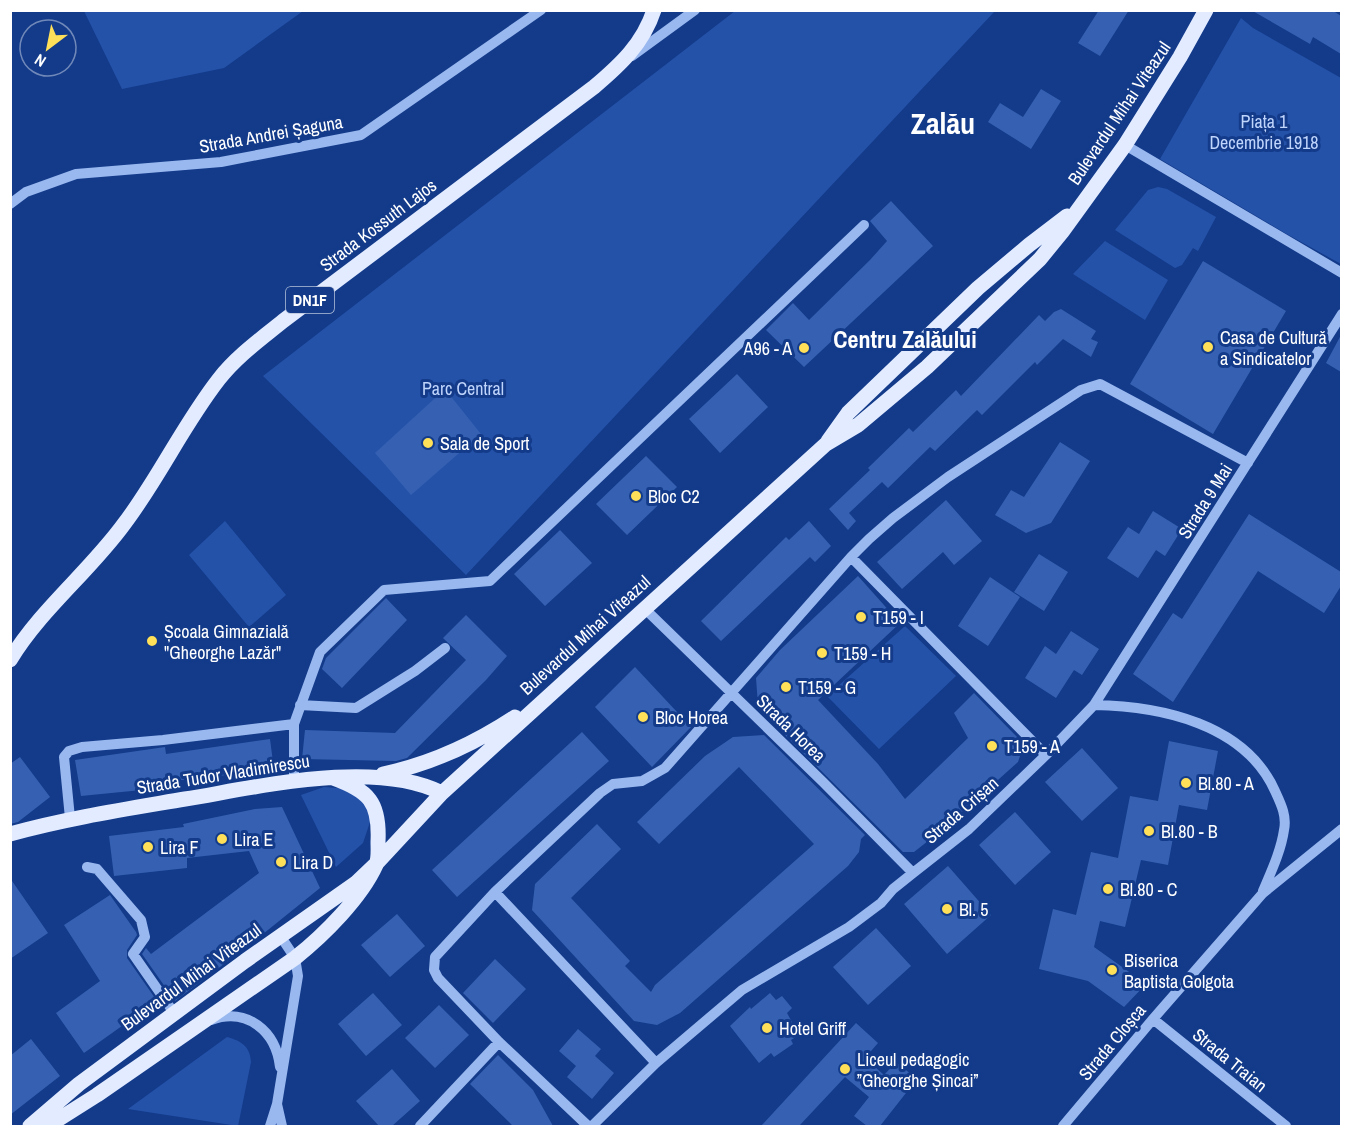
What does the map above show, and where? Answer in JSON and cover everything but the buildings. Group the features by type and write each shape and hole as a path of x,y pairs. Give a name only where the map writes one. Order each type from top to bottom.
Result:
{"main road":[{"name":"Strada Kossuth Lajos","path":"10,660 15,641 93,562 126,522 191,418 220,378 238,358 292,314 615,69 638,43 654,10"},
{"name":"Bulevardul Mihai Viteazul","path":"826,444 843,435 879,408 988,310 1040,259 1125,145 1180,57 1206,10"},
{"name":"Bulevardul Mihai Viteazul","path":"30,1126 79,1084 356,882 377,863 442,793 826,444 848,413 978,288 1080,206"},
{"path":"372,776 399,771 438,758 505,724 546,697"},
{"name":"Strada Tudor Vladimirescu","path":"10,834 70,818 294,781 372,776 419,783 442,793"},
{"path":"333,778 357,786 369,797 376,812 378,826 377,863"},
{"name":"Bulevardul Mihai Viteazul","path":"48,1126 97,1095 295,958 322,934 354,898 377,863"}],"street":[{"name":"Strada Andrei Șaguna","path":"10,204 26,192 76,174 221,162 362,135 541,10"},
{"path":"615,69 695,10"},
{"path":"1125,145 1341,273"},
{"path":"10,189 26,192"},
{"path":"294,781 294,724 320,651 384,590 490,581 864,225"},
{"name":"Strada 9 Mai","path":"1094,705 1341,314"},
{"path":"590,1126 499,1042 438,978 434,970 435,957 495,892 600,793 613,784 642,781 665,768 851,557 892,518 948,477 1081,390 1100,384 1248,463"},
{"path":"851,557 1046,755"},
{"name":"Strada Horea","path":"644,608 913,873"},
{"path":"300,705 356,708 398,683 446,648"},
{"path":"1094,705 1122,705 1186,718 1212,727 1248,752 1268,775 1284,809 1284,830 1263,892"},
{"name":"Strada Crișan","path":"590,1126 656,1063 742,990 849,927 880,903 893,889 969,830 1094,705"},
{"path":"70,818 64,757 69,751 82,747 294,724"},
{"name":"Strada Cloșca","path":"1063,1126 1263,892 1341,829"},
{"path":"87,867 97,869 141,920 145,937 133,954 174,1014"},
{"path":"495,892 656,1063"},
{"path":"270,1126 277,1104 298,983 298,967 295,958 281,937"},
{"path":"198,1025 221,1017 246,1017 263,1030 273,1043 279,1055 282,1076"},
{"name":"Strada Traian","path":"1153,1019 1286,1126"},
{"path":"420,1126 499,1042"},
{"path":"277,1104 282,1126"}],"green space":[{"path":"84,11 303,11 224,68 122,89"},
{"name":"Parc Central","path":"735,11 995,11 466,575 263,376"},
{"name":"Piața 1 Decembrie 1918","path":"1241,18 1253,28 1341,78 1341,264 1160,159"},
{"path":"1158,187 1167,189 1216,217 1198,251 1193,248 1182,265 1175,268 1115,230 1148,190"},
{"path":"1105,241 1168,280 1145,320 1073,274"},
{"path":"225,521 286,595 249,627 189,555"},
{"path":"905,626 956,676 879,749 827,696"},
{"path":"324,787 349,789 366,805 372,816 363,843 336,867 301,795"},
{"path":"227,1037 237,1040 247,1048 251,1062 238,1126 128,1109"}],"place":[{"name":"Casa de Cultură a Sindicatelor","path":"1208,347"},
{"name":"A96 - A","path":"804,348"},
{"name":"Sala de Sport","path":"428,443"},
{"name":"Bloc C2","path":"636,496"},
{"name":"T159 - I","path":"861,617"},
{"name":"Școala Gimnazială \"Gheorghe Lazăr\"","path":"152,641"},
{"name":"T159 - H","path":"822,653"},
{"name":"T159 - G","path":"786,687"},
{"name":"Bloc Horea","path":"643,717"},
{"name":"T159 - A","path":"992,746"},
{"name":"Bl.80 - A","path":"1186,783"},
{"name":"Bl.80 - B","path":"1149,831"},
{"name":"Lira E","path":"222,839"},
{"name":"Lira F","path":"148,847"},
{"name":"Lira D","path":"281,862"},
{"name":"Bl.80 - C","path":"1108,889"},
{"name":"Bl. 5","path":"947,909"},
{"name":"Biserica Baptista Golgota","path":"1112,970"},
{"name":"Hotel Griff","path":"767,1028"},
{"name":"Liceul pedagogic ”Gheorghe Șincai”","path":"845,1069"}],"district":[{"name":"Zalău","path":"943,123"},
{"name":"Centru Zalăului","path":"905,339"}]}
